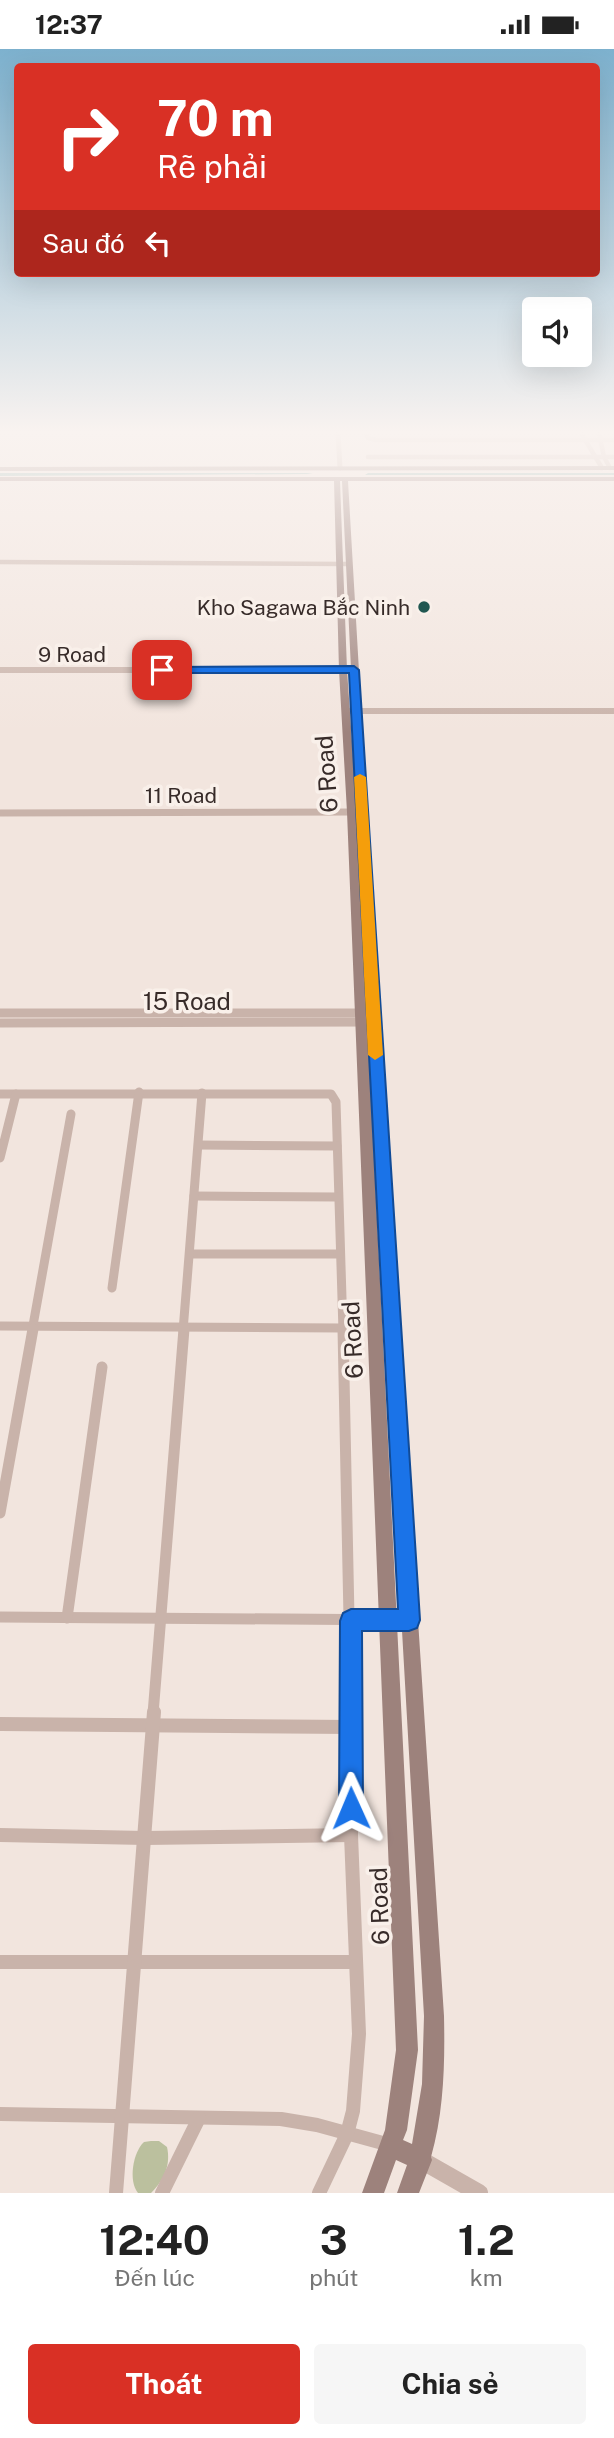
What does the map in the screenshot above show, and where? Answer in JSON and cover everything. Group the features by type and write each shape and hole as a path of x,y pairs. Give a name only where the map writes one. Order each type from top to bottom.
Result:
{"main road":[{"name":"6 Road","path":"343,533 366,1018 407,2050 401,2107 391,2145 373,2193"},
{"name":"6 Road","path":"366,1018 409,1620 434,2038 431,2102 421,2160 408,2193"},
{"path":"391,2145 421,2160"}],"street":[{"path":"0,562 344,564"},
{"name":"9 Road","path":"0,670 348,670"},
{"path":"351,711 614,711"},
{"name":"11 Road","path":"0,813 357,812"},
{"name":"15 Road","path":"0,1013 164,1018 366,1018"},
{"name":"15 Road","path":"0,1023 164,1018"},
{"path":"112,1287 139,1093"},
{"path":"116,2193 202,1093"},
{"path":"0,1094 331,1094 336,1102 351,1621 351,1835 359,2034 357,2081 346,2134 319,2193"},
{"path":"0,1158 16,1094"},
{"path":"0,1513 71,1114"},
{"path":"199,1145 337,1146"},
{"path":"194,1196 337,1197"},
{"path":"190,1254 339,1254"},
{"path":"0,1326 342,1328"},
{"path":"67,1618 102,1367"},
{"path":"0,1617 409,1620"},
{"path":"0,1724 350,1727"},
{"path":"0,1835 145,1838 351,1835"},
{"path":"0,1962 356,1962"},
{"path":"0,2114 281,2119 317,2125 391,2145"},
{"path":"162,2193 199,2118"},
{"path":"421,2160 479,2193"}],"green space":[{"path":"159,2141 167,2147 167,2166 160,2183 151,2193 138,2193 133,2181 135,2159 144,2142"}],"slow traffic":[{"path":"360,777 375,1055"}],"place":[{"name":"Kho Sagawa Bắc Ninh","path":"424,607"}],"route":[{"path":"162,670 354,670 409,1620 351,1621 351,1808"}]}
